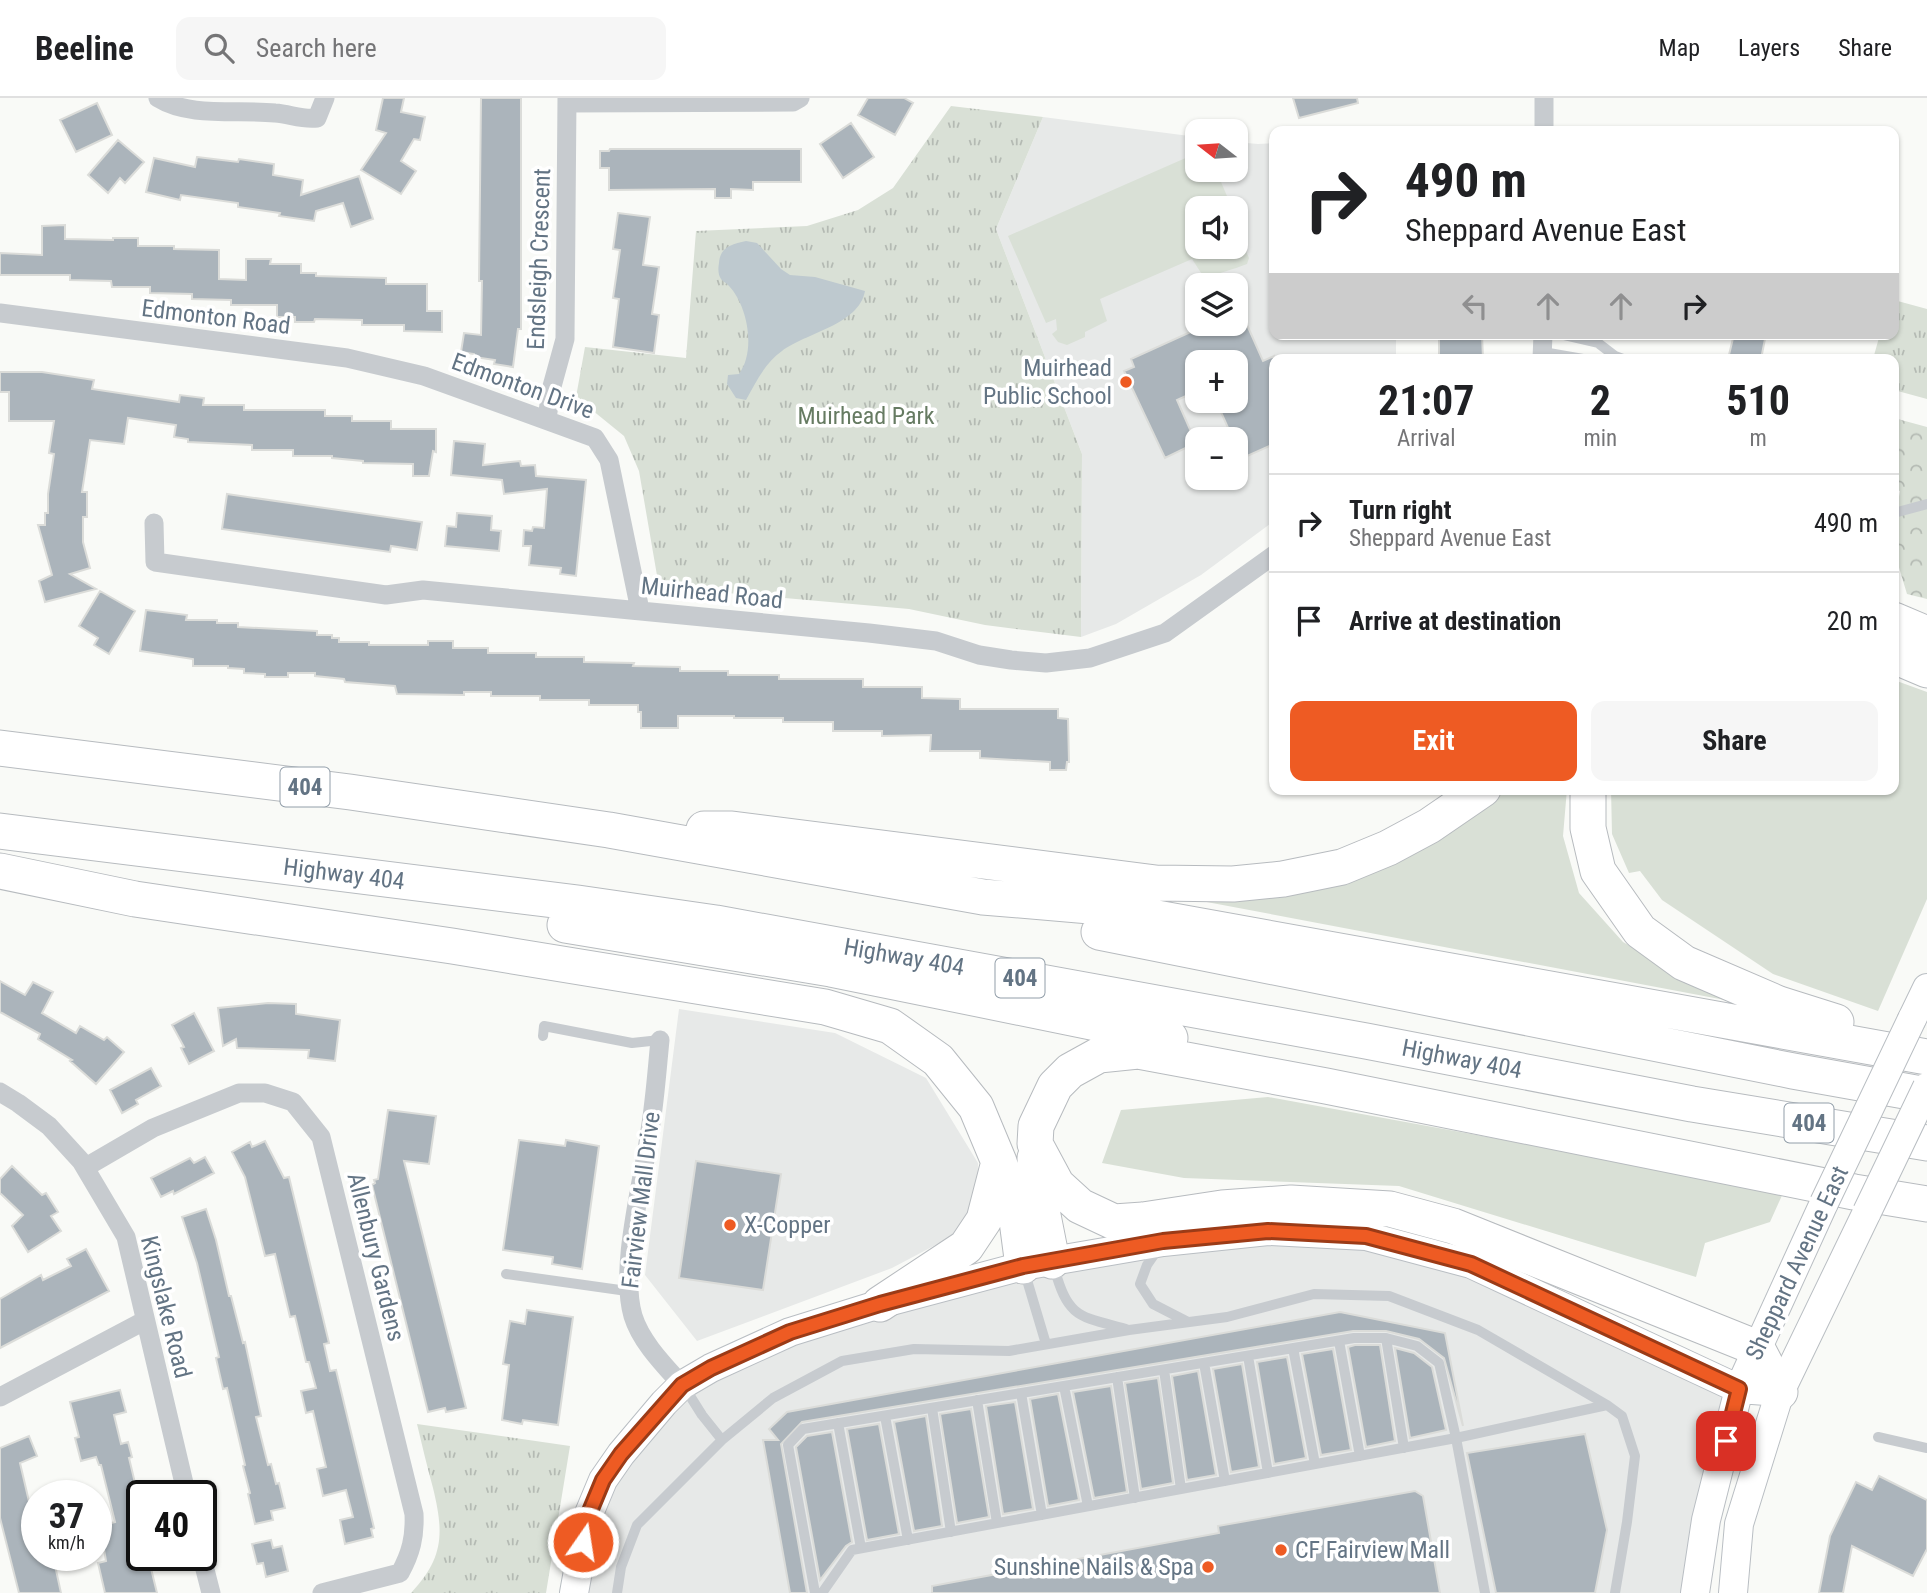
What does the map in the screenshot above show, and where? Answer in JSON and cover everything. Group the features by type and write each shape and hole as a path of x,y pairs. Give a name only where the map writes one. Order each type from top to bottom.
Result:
{"highway":[{"path":"1899,622 1927,634"},
{"path":"1899,658 1927,670"},
{"name":"404","path":"0,748 349,792 609,830 983,897 1090,906 1927,1057"},
{"path":"609,830 732,829 1156,883 1233,884 1283,879 1342,867 1388,848 1429,826 1474,795"},
{"path":"1588,795 1588,828 1598,871 1640,931 1684,963 1779,1004 1919,1034"},
{"name":"Highway 404","path":"0,831 578,903 716,923 1352,1038 1692,1104 1927,1143"},
{"path":"0,871 135,899 465,948 825,1007 890,1026 938,1060 976,1107 1038,1264"},
{"path":"344,874 409,899 831,969 1704,1149 1927,1189"},
{"name":"404","path":"983,897 1084,929 1793,1071 1927,1095"},
{"path":"1038,1264 1036,1126 1055,1086 1070,1071 1099,1055 1138,1051 1854,1192 1927,1204"},
{"path":"1035,1144 1057,1185 1080,1206 1114,1222 1222,1208 1291,1203 1390,1209 1465,1230 1757,1348 1780,1392"},
{"path":"880,1304 966,1247 984,1220 999,1162"}],"street":[{"path":"158,98 177,106 195,109 275,113 306,120 317,118 324,107 325,98"},
{"path":"567,100 793,102 800,98"},
{"path":"1544,98 1544,126"},
{"name":"Endsleigh Crescent","path":"548,419 551,390 565,339 567,100"},
{"name":"Edmonton Road","path":"0,313 347,359 424,376"},
{"name":"Edmonton Drive","path":"424,376 595,438 609,460 640,610"},
{"name":"Muirhead Road","path":"153,523 155,562 386,595 424,590 936,641 979,655 1046,663 1090,658 1165,633 1269,559"},
{"name":"Sheppard Avenue East","path":"1695,1593 1706,1520 1739,1389 1824,1203 1919,1034 1927,988"},
{"name":"Fairview Mall Drive","path":"660,1040 651,1129 636,1217 628,1291 634,1319 645,1339 682,1385"},
{"name":"Sheppard Avenue East","path":"1733,1593 1739,1524 1780,1392 1927,1087"},
{"name":"Kingslake Road","path":"0,1092 49,1126 86,1167 126,1237 183,1480"},
{"name":"Allenbury Gardens","path":"86,1167 153,1128 239,1093 265,1093 293,1102 321,1137 414,1514 415,1535 410,1554 400,1573 322,1593"},
{"path":"574,1593 588,1516 603,1480 621,1454 682,1385 711,1368 790,1332 880,1304 1038,1264 1163,1241 1268,1231 1366,1236 1471,1264 1739,1389 1780,1392"},
{"path":"0,1397 144,1321"},
{"path":"205,1571 211,1593"}],"lane":[{"path":"1585,340 1598,343 1610,354"},
{"path":"1543,348 1565,354"},
{"path":"1899,512 1927,504"},
{"path":"543,1036 544,1026 632,1043 660,1040"},
{"path":"1163,1241 1147,1265 1140,1284 1153,1304 1189,1322"},
{"path":"1038,1264 1059,1286 1068,1306 1087,1318 1129,1330"},
{"path":"1038,1264 1046,1345"},
{"path":"506,1274 628,1291"},
{"path":"617,1593 621,1567 637,1525 722,1440 773,1398 842,1361 914,1349 1009,1351 1129,1330 1227,1317 1314,1294 1390,1296 1478,1330 1622,1416 1634,1456 1628,1522 1615,1593"},
{"path":"1386,1338 1404,1448"},
{"path":"815,1593 789,1445 803,1429 1293,1348 1386,1338 1416,1346 1439,1363 1485,1593"},
{"path":"1339,1341 1360,1456"},
{"path":"1293,1348 1315,1464"},
{"path":"1248,1356 1268,1473"},
{"path":"1204,1363 1225,1481"},
{"path":"1164,1370 1181,1489"},
{"path":"1117,1377 1135,1498"},
{"path":"682,1385 722,1440"},
{"path":"1064,1386 1088,1506"},
{"path":"1021,1393 1042,1515"},
{"path":"977,1400 997,1523"},
{"path":"822,1593 852,1550 1404,1448 1607,1405"},
{"path":"932,1408 951,1532"},
{"path":"885,1416 908,1540"},
{"path":"838,1423 861,1548"},
{"path":"1878,1437 1927,1448"}],"shaded area":[{"name":"Muirhead Public School","path":"1043,117 1185,135 1185,182 1248,182 1248,143 1269,143 1269,340 1396,340 1396,354 1269,354 1269,525 1201,575 1116,624 1081,637 1082,454 996,229"},
{"path":"746,241 757,243 790,275 815,277 865,291 861,303 853,312 776,356 761,373 746,400 736,398 727,384 728,375 739,374 744,364 748,329 736,295 722,280 718,269 724,250"},
{"path":"679,1009 835,1033 926,1078 978,1163 977,1207 962,1231 892,1268 697,1341 645,1275"},
{"path":"1366,1236 1739,1389 1695,1593 574,1593 603,1480 711,1368 1023,1266"}],"green space":[{"name":"Muirhead Park","path":"951,106 1043,117 996,229 1082,454 1081,637 985,625 909,609 659,587 639,471 624,436 576,397 585,347 686,358 696,231 807,226 858,210 893,188"},
{"path":"1185,158 1185,182 1221,182 1227,196 1185,196 1185,259 1192,259 1100,299 1107,321 1085,332 1085,337 1067,345 1058,342 1052,334 1057,330 1056,319 1046,323 1008,236"},
{"path":"1248,256 1249,258 1247,264 1222,273 1201,273 1192,259 1248,259"},
{"path":"1899,301 1927,309 1927,399 1899,391 1899,354 1874,354 1878,340 1899,340"},
{"path":"1899,419 1927,427 1927,599 1907,594 1899,568"},
{"path":"1899,682 1927,692 1927,899 1878,1011 1773,974 1662,900 1640,871 1629,873 1612,834 1611,795 1899,795"},
{"path":"1497,795 1566,795 1563,836 1579,893 1623,942 1725,1000 1196,900 1307,887 1390,866 1484,809"},
{"path":"1268,1097 1784,1191 1770,1222 1705,1243 1696,1277 1399,1186 1184,1178 1102,1163 1121,1110"},
{"path":"417,1424 570,1446 546,1593 411,1593 430,1568 440,1532 437,1504"}],"building":[{"path":"383,98 404,98 401,112 425,117 420,140 414,139 401,161 416,171 401,194 361,170 386,133 376,130"},
{"path":"481,98 521,98 521,329 518,329 513,367 494,364 495,360 461,352 464,333 481,335"},
{"path":"868,98 904,98 913,103 895,135 858,115"},
{"path":"1293,98 1357,98 1358,103 1299,118"},
{"path":"97,103 112,135 76,152 60,120"},
{"path":"851,123 874,157 843,178 820,144"},
{"path":"118,140 144,162 125,183 120,178 108,193 88,175"},
{"path":"801,149 801,182 753,182 753,190 731,189 731,198 715,198 715,189 609,190 609,168 600,168 600,151"},
{"path":"197,157 274,164 273,175 303,180 301,195 359,176 373,219 351,227 343,203 316,211 314,221 238,207 238,203 181,195 180,200 146,192 154,158 195,167"},
{"path":"618,213 650,217 643,265 659,267 652,314 659,315 654,353 613,347 619,299 613,298 620,250 613,249"},
{"path":"65,225 65,239 138,238 138,246 219,250 219,279 246,280 246,259 271,259 270,264 301,264 301,273 316,273 316,276 386,278 386,284 427,284 427,311 442,311 442,332 404,331 404,325 362,325 362,320 315,319 314,322 295,322 295,317 277,317 277,305 231,305 231,300 192,299 192,294 150,293 150,287 112,287 111,281 70,280 70,275 0,275 0,253 42,255 42,226"},
{"path":"1248,327 1263,361 1269,358 1269,446 1248,456 1248,427 1228,427 1221,413 1248,413 1248,350 1185,350 1185,396 1177,400 1189,427 1185,427 1185,448 1165,458 1124,371 1134,367 1131,359 1185,334 1248,336"},
{"path":"1439,340 1482,340 1483,354 1439,354"},
{"path":"1733,340 1765,340 1762,354 1729,354"},
{"path":"0,372 42,372 94,380 92,389 179,402 180,395 204,398 203,405 244,405 244,410 325,410 325,416 352,416 352,421 391,421 391,429 436,429 436,452 433,451 429,476 413,476 413,464 363,463 332,456 293,456 293,450 252,450 252,445 188,442 188,439 174,437 176,425 128,418 124,444 90,440 82,492 87,492 83,542 90,568 70,574 96,589 45,602 39,581 52,575 38,525 45,525 45,513 48,513 54,454 49,453 54,421 9,421 9,392 0,392"},
{"path":"454,441 485,444 483,465 520,461 521,466 535,465 536,476 586,480 576,576 560,574 561,568 529,565 531,546 523,546 524,530 544,528 547,489 504,494 502,480 451,475"},
{"path":"227,494 422,522 417,550 391,546 390,552 222,529"},
{"path":"457,513 492,516 491,530 501,531 499,551 445,546 447,526 456,527"},
{"path":"100,591 135,611 109,654 94,645 98,638 79,626"},
{"path":"146,610 187,615 186,620 238,623 238,627 317,631 317,635 339,638 339,642 428,645 428,641 453,641 453,648 488,648 488,653 584,657 584,662 680,667 680,671 779,675 779,679 863,679 863,687 922,687 922,698 960,699 960,709 1058,709 1058,718 1068,719 1069,762 1066,770 1050,770 1050,762 980,758 980,751 930,751 931,735 882,736 882,731 833,731 833,722 783,722 783,718 734,716 678,716 678,728 641,728 638,705 589,705 589,700 491,696 491,692 464,692 464,695 397,694 395,686 345,682 344,679 315,676 315,673 288,673 288,677 265,677 265,674 244,673 244,669 228,666 193,666 193,659 140,651"},
{"path":"0,981 25,995 33,982 53,992 42,1013 76,1033 80,1026 104,1040 107,1037 124,1052 96,1084 70,1061 72,1060 38,1039 40,1034 0,1012"},
{"path":"268,1003 296,1004 296,1014 340,1020 335,1061 308,1058 309,1050 237,1048 236,1039 223,1046 218,1008"},
{"path":"194,1013 214,1051 189,1064 181,1048 184,1047 172,1025"},
{"path":"151,1068 161,1086 136,1100 138,1104 122,1113 110,1090"},
{"path":"388,1110 436,1116 429,1164 404,1161 466,1408 446,1412 445,1408 428,1412 372,1185 374,1180 378,1179"},
{"path":"519,1140 565,1146 566,1140 599,1146 582,1269 552,1264 553,1257 503,1250"},
{"path":"265,1141 284,1178 289,1177 329,1343 324,1344 330,1371 336,1370 374,1528 371,1529 373,1537 345,1544 340,1520 353,1517 346,1490 323,1496 317,1469 326,1467 313,1411 306,1413 301,1391 316,1388 309,1362 306,1362 295,1316 290,1317 275,1254 265,1256 245,1177 232,1152 250,1142 252,1147"},
{"path":"205,1157 214,1173 174,1194 173,1191 161,1197 151,1178 190,1158 194,1163"},
{"name":"X-Copper","path":"696,1161 781,1174 763,1290 679,1278"},
{"path":"12,1166 42,1195 46,1193 58,1212 51,1216 61,1231 28,1252 12,1226 23,1215 0,1193 0,1179"},
{"path":"206,1209 229,1296 243,1343 245,1342 261,1416 256,1417 268,1465 271,1464 276,1484 279,1483 285,1508 271,1511 273,1520 255,1524 243,1466 245,1465 227,1388 223,1389 216,1358 219,1357 197,1263 182,1217"},
{"path":"86,1249 109,1291 0,1348 0,1299 41,1275 43,1280 71,1266 67,1259"},
{"path":"527,1310 573,1317 558,1425 523,1420 522,1424 502,1420 509,1365 503,1364 510,1321 525,1324"},
{"path":"1340,1312 1445,1333 1463,1426 1444,1358 1419,1339 1386,1331 1353,1331 802,1422 781,1444 807,1593 790,1593 763,1440 778,1440 769,1429 787,1412"},
{"path":"1380,1345 1395,1441 1366,1447 1348,1347"},
{"path":"1395,1348 1414,1353 1432,1367 1446,1430 1410,1438"},
{"path":"1333,1349 1351,1450 1321,1455 1302,1354"},
{"path":"1287,1357 1306,1458 1274,1464 1257,1362"},
{"path":"1242,1364 1259,1467 1231,1472 1213,1369"},
{"path":"1198,1371 1216,1475 1187,1480 1172,1376"},
{"path":"1158,1378 1173,1483 1141,1489 1125,1383"},
{"path":"1111,1386 1127,1492 1094,1498 1073,1392"},
{"path":"120,1390 126,1412 114,1415 121,1444 128,1442 134,1480 126,1480 126,1571 152,1571 157,1593 105,1593 100,1571 112,1571 112,1523 115,1522 112,1510 112,1480 105,1480 96,1457 81,1461 75,1438 79,1437 70,1402"},
{"path":"1058,1394 1079,1500 1048,1506 1030,1399"},
{"path":"1015,1402 1033,1509 1003,1514 986,1406"},
{"path":"971,1409 989,1517 957,1523 940,1414"},
{"path":"926,1416 942,1526 914,1531 894,1422"},
{"path":"879,1424 899,1534 867,1540 847,1429"},
{"path":"832,1432 852,1542 820,1580 796,1447 807,1436"},
{"path":"1585,1434 1607,1530 1595,1593 1496,1593 1467,1453"},
{"path":"29,1436 37,1456 20,1463 24,1480 21,1480 21,1571 56,1571 61,1593 19,1593 0,1518 0,1448"},
{"path":"1879,1476 1927,1500 1927,1549 1913,1576 1852,1546 1843,1593 1819,1593 1830,1536 1856,1482 1872,1490"},
{"name":"CF Fairview Mall","path":"1415,1491 1423,1496 1440,1593 932,1593 932,1586 1219,1533 1218,1526"},
{"path":"271,1540 273,1548 282,1546 288,1571 266,1577 263,1563 257,1564 252,1544"}],"place":[{"name":"Muirhead Public School","path":"1126,382"},
{"name":"X-Copper","path":"730,1225"},
{"name":"CF Fairview Mall","path":"1281,1550"},
{"name":"Sunshine Nails & Spa","path":"1208,1567"}],"route":[{"path":"583,1542 588,1516 603,1480 664,1403 682,1385 711,1368 790,1332 880,1304 1023,1266 1163,1241 1268,1231 1366,1236 1471,1264 1739,1389 1726,1441"}]}
